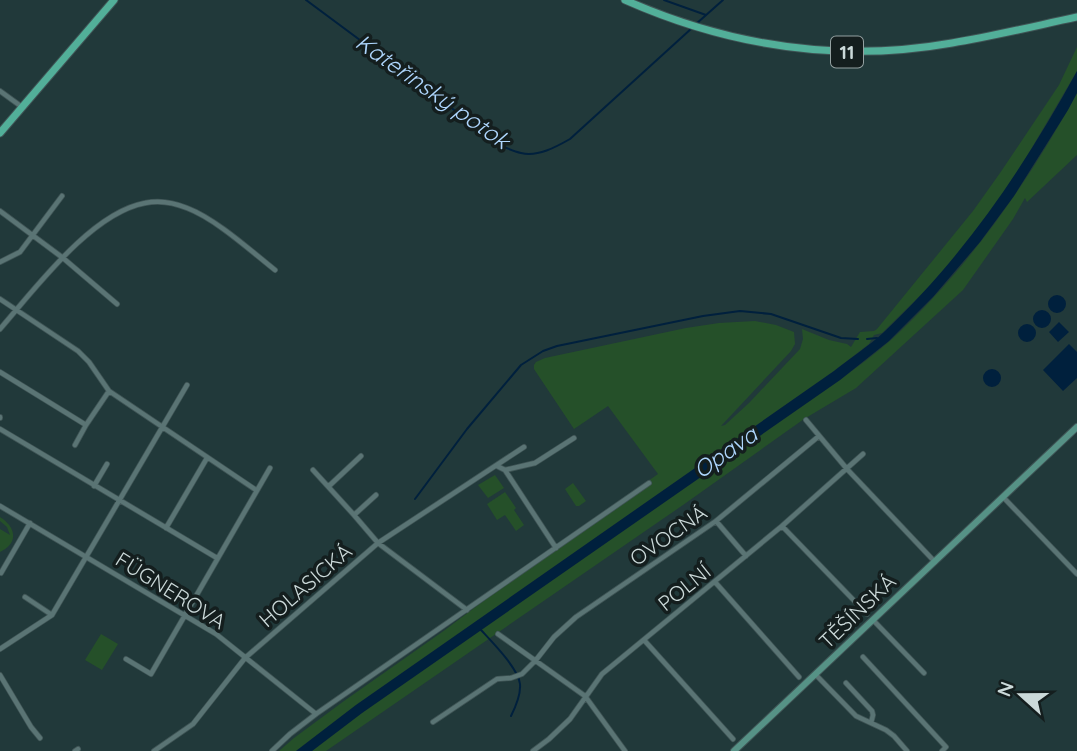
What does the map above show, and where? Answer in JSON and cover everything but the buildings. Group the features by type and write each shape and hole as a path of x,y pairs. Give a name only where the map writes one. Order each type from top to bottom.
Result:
{"main road":[{"path":"0,133 114,0"},
{"name":"11","path":"625,0 678,22 717,33 775,45 833,51 874,52 951,44 1077,17"}],"street":[{"path":"0,91 22,107"},
{"path":"0,262 20,252 62,196"},
{"path":"0,329 63,258 108,218 140,204 164,202 204,216 275,270"},
{"path":"0,211 63,258 117,304"},
{"path":"0,299 78,351 109,391 256,490"},
{"path":"0,372 86,425"},
{"path":"0,649 52,615 187,385"},
{"path":"75,444 109,391"},
{"path":"806,420 847,469 935,562"},
{"name":"TĚŠÍNSKÁ","path":"734,751 1077,427"},
{"path":"0,429 217,558"},
{"name":"OVOCNÁ","path":"433,722 496,679 522,674 554,637 576,617 716,521 819,436"},
{"path":"505,470 535,463 574,438"},
{"name":"HOLASICKÁ","path":"154,751 193,724 245,658 378,543 524,447"},
{"name":"POLNÍ","path":"533,751 570,719 603,674 782,526 863,454"},
{"path":"329,486 361,456"},
{"path":"166,528 207,458"},
{"path":"94,486 107,464"},
{"path":"497,466 505,470 556,548"},
{"path":"127,659 151,674 271,468"},
{"path":"313,470 378,543 467,610"},
{"path":"272,751 316,714 649,482"},
{"path":"354,515 376,495"},
{"path":"1003,497 1077,574"},
{"name":"FÜGNEROVA","path":"0,506 216,634 316,714"},
{"path":"716,521 746,556"},
{"path":"1,573 30,523"},
{"path":"782,526 867,614"},
{"path":"715,582 799,677"},
{"path":"25,597 52,615"},
{"path":"873,620 924,673"},
{"path":"498,634 585,696 625,751"},
{"path":"644,640 733,739"},
{"path":"863,657 946,750"},
{"path":"0,675 40,738"},
{"path":"816,675 853,713 886,730 907,751"},
{"path":"846,683 872,711 871,723"}],"green space":[{"path":"1077,47 1077,71 1010,185 934,282 882,333 874,335 869,344 834,371 356,705 296,751 279,751 553,548 658,474 608,406 574,429 534,369 536,362 719,323 755,321 794,332 795,344 791,351 721,426 725,425 800,349 802,329 851,347 860,332 877,329 973,211 1000,173 1059,85"},
{"path":"1077,93 1077,155 1027,202 1025,198 963,290 856,388 804,419 326,751 312,751 362,713 840,380 891,340 945,285 994,224 1038,160"},
{"path":"495,475 504,488 488,498 478,485"},
{"path":"573,483 586,501 579,506 576,506 565,489"},
{"path":"505,492 524,525 516,531 505,515 497,520 487,504"},
{"path":"0,517 12,530 13,540 0,552 0,529 10,535"},
{"path":"101,634 118,644 102,670 85,660"}],"water":[{"name":"Opava","path":"1077,71 1077,93 1014,196 980,242 933,297 889,341 840,380 362,713 312,751 296,751 356,705 834,371 878,337 913,303 967,242 1014,176"},
{"path":"1057,295 1063,298 1066,304 1063,310 1057,313 1051,310 1048,304 1051,298"},
{"path":"1042,310 1048,313 1051,319 1048,325 1042,328 1036,325 1033,319 1036,313"},
{"path":"1059,322 1069,332 1058,342 1049,332"},
{"path":"1027,324 1033,327 1036,333 1033,339 1027,342 1021,339 1018,333 1021,327"},
{"path":"1069,344 1077,352 1077,378 1063,391 1043,370"},
{"path":"992,369 998,372 1001,378 998,384 992,387 986,384 983,378 986,372"}],"waterway":[{"name":"Kateřinský potok","path":"306,0 504,147 527,154 547,150 570,139 692,28"},
{"path":"664,0 706,15"},
{"name":"Kateřinský potok","path":"696,24 723,0"},
{"path":"415,499 467,429 521,365 543,351 703,316 740,311 771,314 841,338 858,339"},
{"path":"867,339 877,338"},
{"path":"481,630 504,655 518,678 520,692 511,716"}]}
